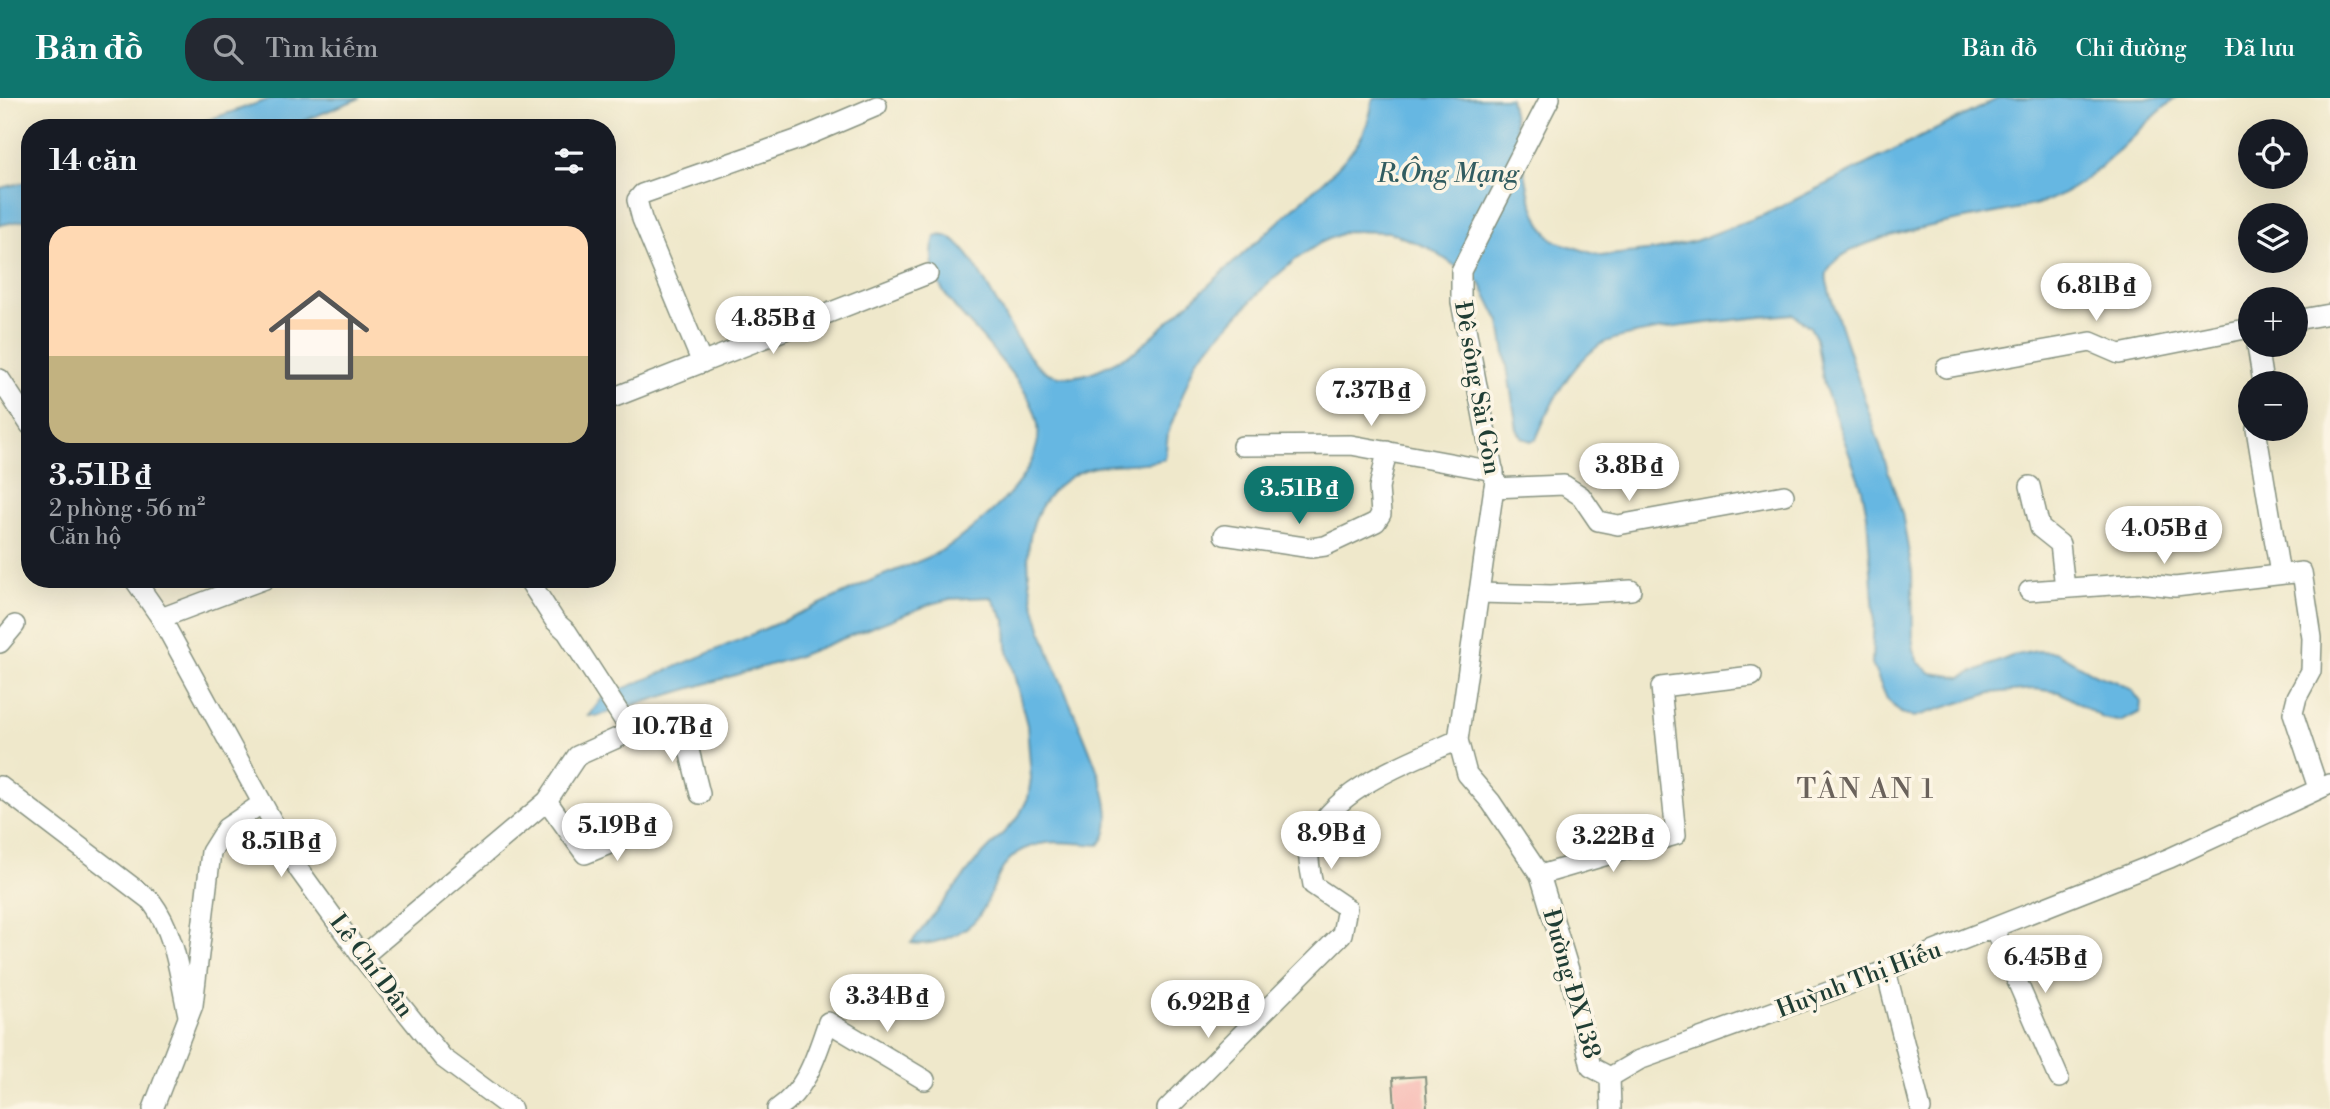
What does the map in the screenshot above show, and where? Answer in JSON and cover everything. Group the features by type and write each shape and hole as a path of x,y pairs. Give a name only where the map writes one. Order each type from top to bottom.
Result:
{"street":[{"name":"Đê sông Sài Gòn","path":"1458,740 1494,479 1461,302 1461,271 1550,98"},
{"path":"702,363 642,219 637,200 642,194 799,139 877,106"},
{"path":"616,396 928,274"},
{"path":"2308,318 2330,314"},
{"path":"1946,368 2091,342 2119,354 2238,330"},
{"path":"0,379 21,411"},
{"path":"2258,441 2280,574"},
{"path":"1242,446 1351,445 1387,451 1494,479 1564,485 1581,496 1598,521 1618,525 1784,495"},
{"path":"1224,535 1311,548 1325,545 1376,522 1381,514 1379,488 1387,451"},
{"path":"2030,486 2040,528 2060,544 2064,588"},
{"path":"2029,591 2139,583 2169,587 2302,572 2312,638 2311,671 2297,698 2293,713 2324,786"},
{"name":"Lê Chí Dân","path":"140,588 161,618 299,870 362,957 443,1058 512,1109"},
{"path":"161,618 241,588"},
{"path":"534,588 555,621 567,632 631,731"},
{"path":"1479,593 1551,595 1631,590"},
{"path":"0,643 15,625"},
{"path":"1540,875 1676,835 1661,687 1752,677"},
{"path":"362,957 547,801 577,756 631,731 675,716 683,726 700,794"},
{"path":"1167,1109 1342,934 1347,908 1313,886 1310,844 1320,825 1346,798 1381,775 1458,740"},
{"name":"Đường ĐX 138","path":"1458,740 1467,774 1491,802 1540,875 1569,970 1591,1067 1610,1077"},
{"path":"0,786 151,901 163,917 173,943 189,1019"},
{"name":"Huỳnh Thị Hiếu","path":"1610,1077 1639,1060 1885,971 2170,858 2324,786"},
{"path":"547,801 585,854 634,834"},
{"path":"153,1109 189,1019 195,992 211,852 226,828 261,804"},
{"path":"1994,928 2059,1077"},
{"path":"1885,971 1921,1109"},
{"path":"777,1109 787,1102 808,1077 828,1022 925,1080"},
{"path":"1610,1077 1611,1109"}],"water":[{"path":"273,98 360,98 308,119 211,119"},
{"name":"R.Ông Mạng","path":"1373,98 1510,98 1530,198 1541,225 1554,241 1601,256 1655,250 1695,241 1766,214 1999,98 2176,98 2099,168 2066,192 2027,207 1926,227 1861,246 1838,258 1827,273 1830,294 1902,513 1912,571 1913,650 1918,662 1931,673 1961,677 2012,656 2037,651 2056,652 2096,675 2132,690 2141,702 2140,712 2121,722 2103,718 2059,692 2034,689 1991,693 1914,717 1901,713 1887,699 1872,664 1874,614 1867,515 1862,489 1824,385 1816,338 1810,327 1793,314 1660,330 1611,340 1598,346 1569,376 1554,400 1536,439 1531,441 1522,438 1517,429 1500,322 1480,283 1429,248 1389,232 1347,231 1320,243 1295,260 1266,285 1196,360 1168,433 1165,459 1139,464 1100,466 1075,474 1063,482 1034,521 1028,568 1039,621 1058,676 1100,777 1108,817 1099,845 1052,842 1024,849 1007,862 984,908 966,928 938,941 911,943 977,860 1018,818 1028,798 1031,778 1027,725 1007,647 1006,622 991,597 950,599 931,604 796,657 597,716 589,716 603,697 943,550 990,513 1014,488 1032,460 1037,445 1037,418 1017,381 958,311 939,284 933,269 935,237 949,237 963,249 978,269 1021,344 1036,363 1051,374 1062,376 1096,371 1137,350 1328,177 1358,142 1368,123"},
{"path":"21,183 21,221 0,225 0,188"}],"building":[{"path":"1425,1076 1427,1109 1395,1109 1393,1078"}],"district":[{"name":"TÂN AN 1","path":"1866,789"}]}
